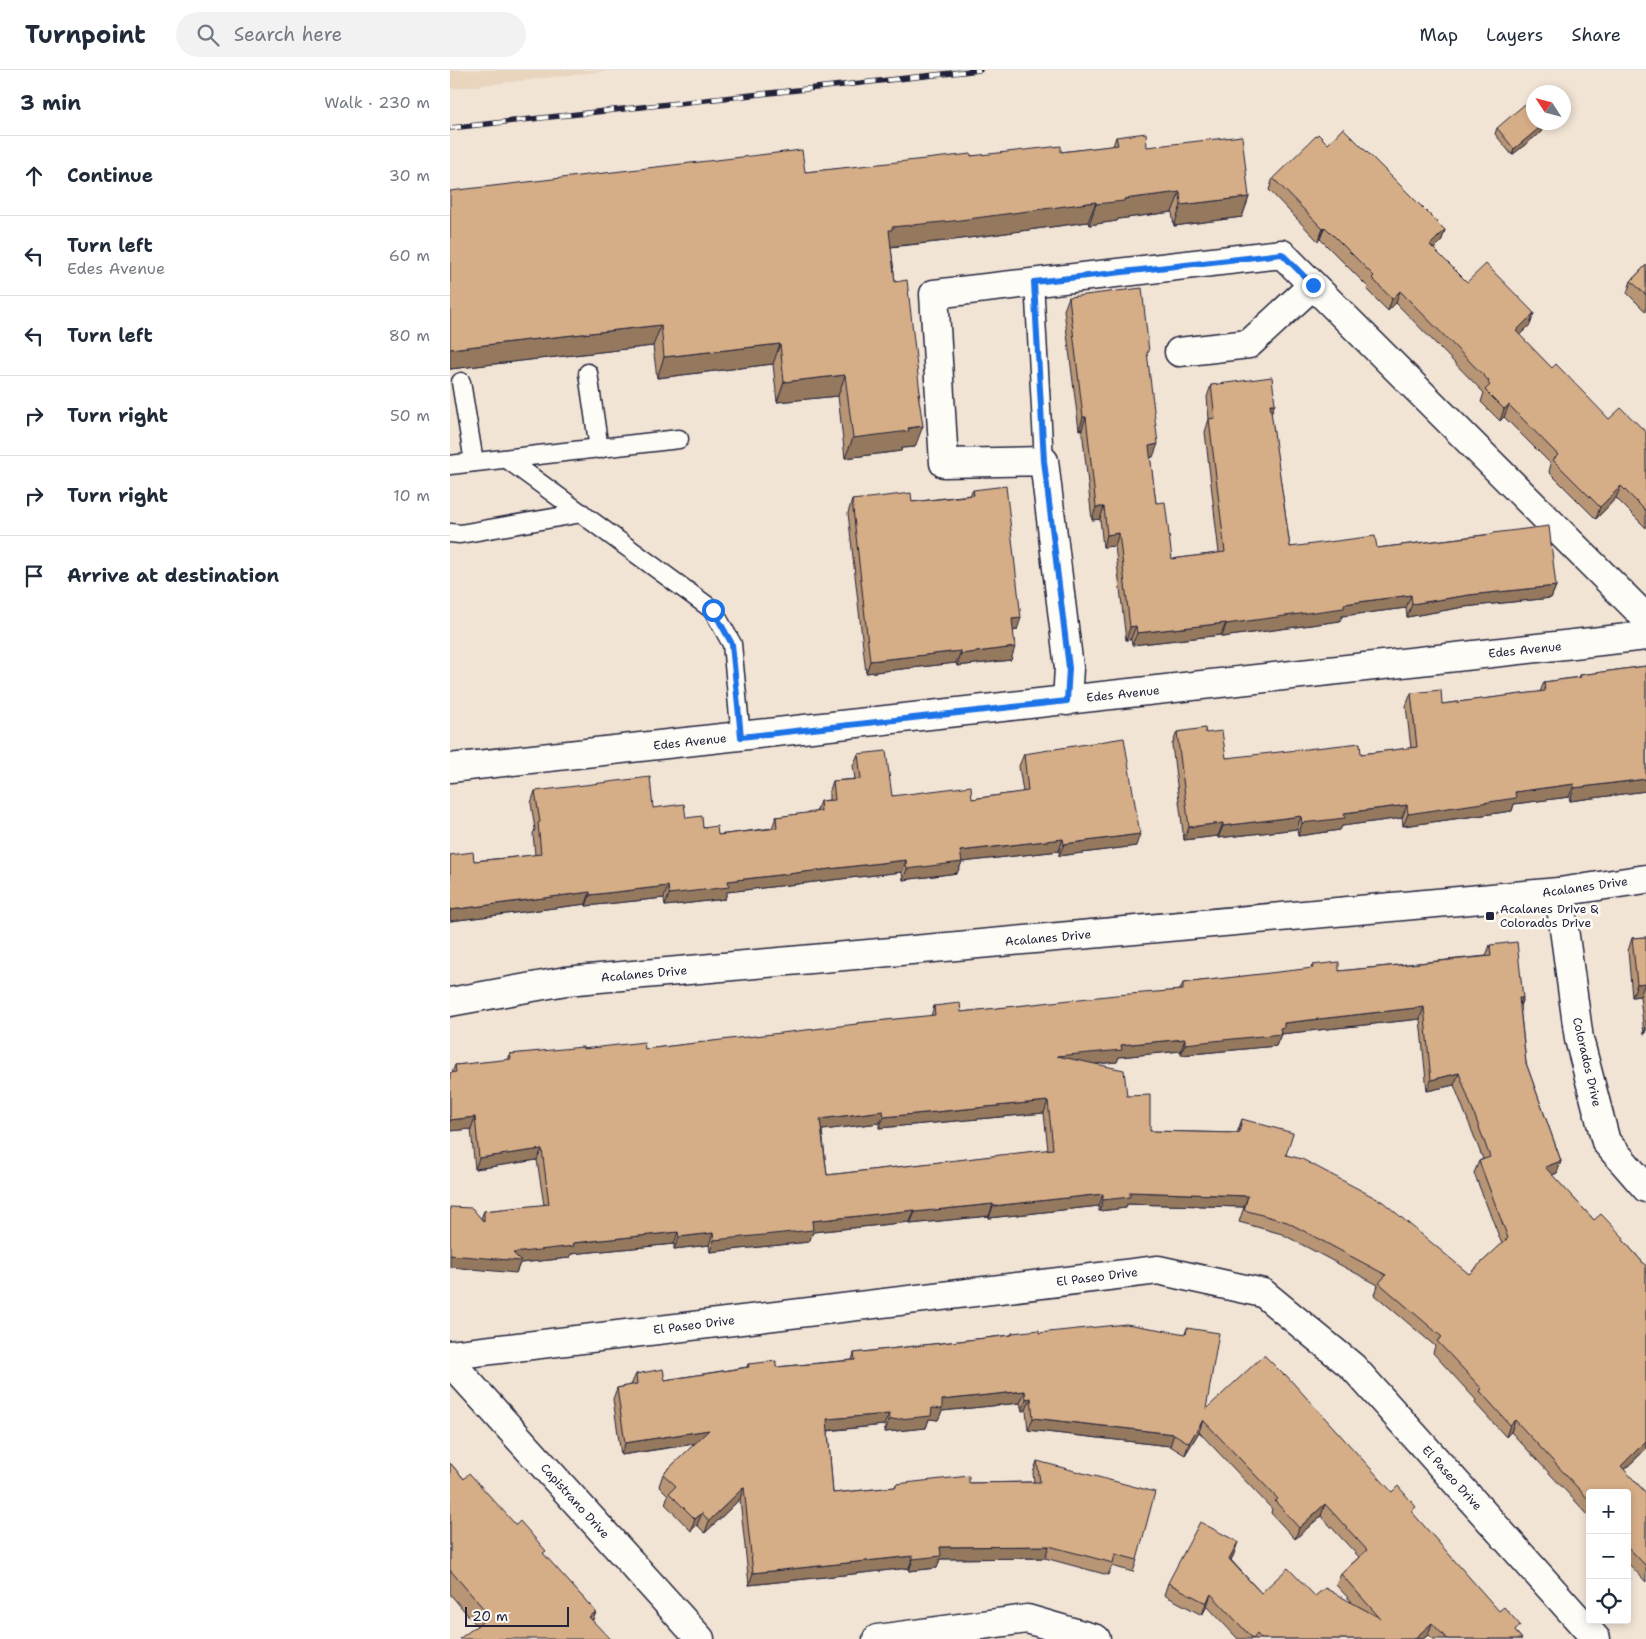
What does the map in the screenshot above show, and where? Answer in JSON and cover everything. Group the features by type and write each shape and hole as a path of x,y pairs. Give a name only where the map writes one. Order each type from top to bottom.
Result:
{"street":[{"path":"1067,701 1069,668 1044,461 944,463 934,294 1282,254 1646,618"},
{"path":"1180,352 1249,344 1313,285"},
{"name":"Edes Avenue","path":"450,768 1646,636"},
{"name":"Acalanes Drive","path":"450,1002 566,981 1559,892 1646,879"},
{"name":"Colorados Drive","path":"1559,892 1579,1039 1606,1142 1646,1188"},
{"name":"El Paseo Drive","path":"450,1355 1158,1270 1264,1293 1353,1367 1596,1639"},
{"name":"Capistrano Drive","path":"450,1362 700,1639"},
{"path":"877,1639 1027,1619 1096,1639"}],"lane":[{"path":"1043,282 1044,461"},
{"path":"588,373 599,449"},
{"path":"461,382 474,462"},
{"path":"450,465 679,439"},
{"path":"507,459 713,610 732,644 741,737"},
{"path":"450,533 460,534 582,514"}],"shaded area":[{"path":"450,70 614,70 450,89"}],"building":[{"path":"1525,104 1526,130 1537,130 1514,149 1497,128"},
{"path":"1343,128 1445,230 1430,245 1467,282 1486,264 1534,313 1516,331 1552,368 1556,364 1609,419 1621,408 1646,432 1646,511 1621,486 1600,507 1553,460 1558,455 1509,405 1504,409 1485,390 1490,385 1489,381 1400,291 1392,299 1372,278 1374,276 1325,227 1323,229 1273,178 1318,134 1328,144"},
{"path":"1146,133 1147,147 1242,136 1249,197 1181,205 1180,192 1124,199 1124,201 1096,204 1096,202 892,227 892,230 889,230 895,282 907,280 920,393 918,393 923,426 908,428 909,431 853,438 845,375 784,382 780,344 664,357 661,325 450,349 450,191 802,150 805,172 1061,146 1061,152 1118,145 1116,137"},
{"path":"1646,265 1646,295 1631,281"},
{"path":"1142,288 1149,352 1147,352 1158,444 1149,446 1156,503 1165,502 1172,559 1225,552 1209,419 1215,418 1211,385 1272,377 1275,404 1270,404 1290,547 1375,536 1377,548 1549,526 1556,586 1469,595 1412,604 1411,595 1344,604 1344,608 1226,624 1137,633 1136,626 1130,627 1119,533 1107,535 1104,507 1096,507 1086,417 1083,417 1069,297"},
{"path":"1006,486 1021,618 1012,619 1015,647 961,654 961,651 870,661 852,500 911,493 912,502 974,495 973,490"},
{"path":"1646,666 1646,779 1574,788 1574,784 1515,792 1516,798 1408,814 1407,805 1344,813 1345,818 1302,823 1301,816 1223,826 1223,823 1189,827 1177,732 1205,728 1206,733 1222,731 1226,758 1360,743 1361,754 1417,747 1411,693 1441,690 1442,704 1545,691 1544,682"},
{"path":"1124,738 1140,834 1064,844 1063,839 960,851 962,862 907,869 906,860 728,881 729,887 669,894 668,886 590,895 590,892 450,910 450,855 473,852 474,861 541,854 538,823 540,822 535,791 650,777 653,808 684,804 686,818 702,816 703,828 717,826 718,835 777,828 776,817 821,811 820,801 835,800 833,781 861,779 858,754 886,751 892,796 971,786 972,799 1028,791 1024,754"},
{"path":"1646,937 1646,996 1645,983 1637,984 1632,938"},
{"path":"1517,942 1523,998 1519,998 1526,1063 1561,1161 1545,1167 1594,1220 1601,1214 1624,1238 1623,1240 1646,1266 1646,1441 1621,1466 1646,1493 1646,1566 1631,1550 1631,1489 1586,1489 1586,1497 1515,1420 1510,1425 1480,1391 1482,1389 1437,1341 1442,1337 1379,1283 1386,1275 1287,1222 1244,1210 1248,1196 1130,1192 1130,1197 1103,1200 1103,1194 993,1206 993,1204 915,1212 915,1210 812,1221 813,1230 714,1240 713,1233 679,1237 678,1232 573,1243 574,1246 513,1253 521,1261 450,1255 450,1207 472,1208 484,1222 484,1211 549,1204 542,1149 479,1158 475,1117 450,1120 450,1073 456,1072 455,1065 511,1059 510,1054 583,1047 583,1049 644,1042 645,1049 935,1015 934,1006 960,1003 961,1012 1116,995 1183,990 1183,983 1313,968 1312,965 1339,962 1339,971 1491,956 1490,945","holes":["1424,1007 1431,1080 1459,1073 1490,1157 1479,1161 1508,1238 1469,1274 1383,1202 1302,1159 1286,1155 1293,1133 1242,1119 1239,1133 1150,1131 1150,1095 1127,1096 1124,1070 1057,1056 1122,1050 1121,1045 1185,1039 1185,1044 1281,1034 1280,1028 1284,1027 1284,1023","1048,1101 1053,1149 827,1175 820,1119 883,1111 884,1117"]},
{"path":"1126,1324 1186,1334 1187,1328 1219,1333 1206,1409 1264,1355 1285,1374 1392,1492 1398,1486 1416,1507 1411,1511 1499,1611 1504,1607 1520,1625 1515,1631 1522,1639 1447,1639 1432,1623 1414,1639 1262,1639 1257,1634 1253,1639 1211,1594 1206,1603 1168,1583 1200,1522 1238,1542 1229,1559 1261,1593 1288,1568 1315,1596 1325,1588 1380,1618 1341,1574 1367,1550 1325,1504 1299,1528 1275,1501 1278,1499 1203,1420 1189,1443 1174,1434 1033,1418 1031,1398 1026,1399 1025,1391 942,1400 942,1409 932,1408 931,1416 889,1420 889,1414 827,1419 833,1493 896,1487 896,1484 969,1476 969,1483 1040,1482 1037,1461 1155,1492 1137,1560 1115,1554 1113,1563 1049,1546 940,1547 941,1556 913,1559 913,1556 753,1573 744,1487 709,1521 702,1513 695,1519 669,1493 676,1486 663,1474 709,1430 625,1443 617,1388 637,1384 636,1374 663,1369 665,1380 749,1367 748,1364 776,1361 776,1367 855,1360 854,1353 1012,1335 1012,1333 1039,1330 1039,1333"},
{"path":"450,1463 464,1479 469,1473 516,1525 520,1521 546,1551 543,1553 596,1612 589,1617 610,1639 459,1639 490,1616 450,1570"}],"railway":[{"path":"450,128 980,70"}],"place":[{"name":"Acalanes Drive & Colorados Drive","path":"1490,916"}],"route":[{"path":"713,610 732,644 741,737 1067,701 1069,668 1044,461 1034,282 1282,254 1313,285"}]}
